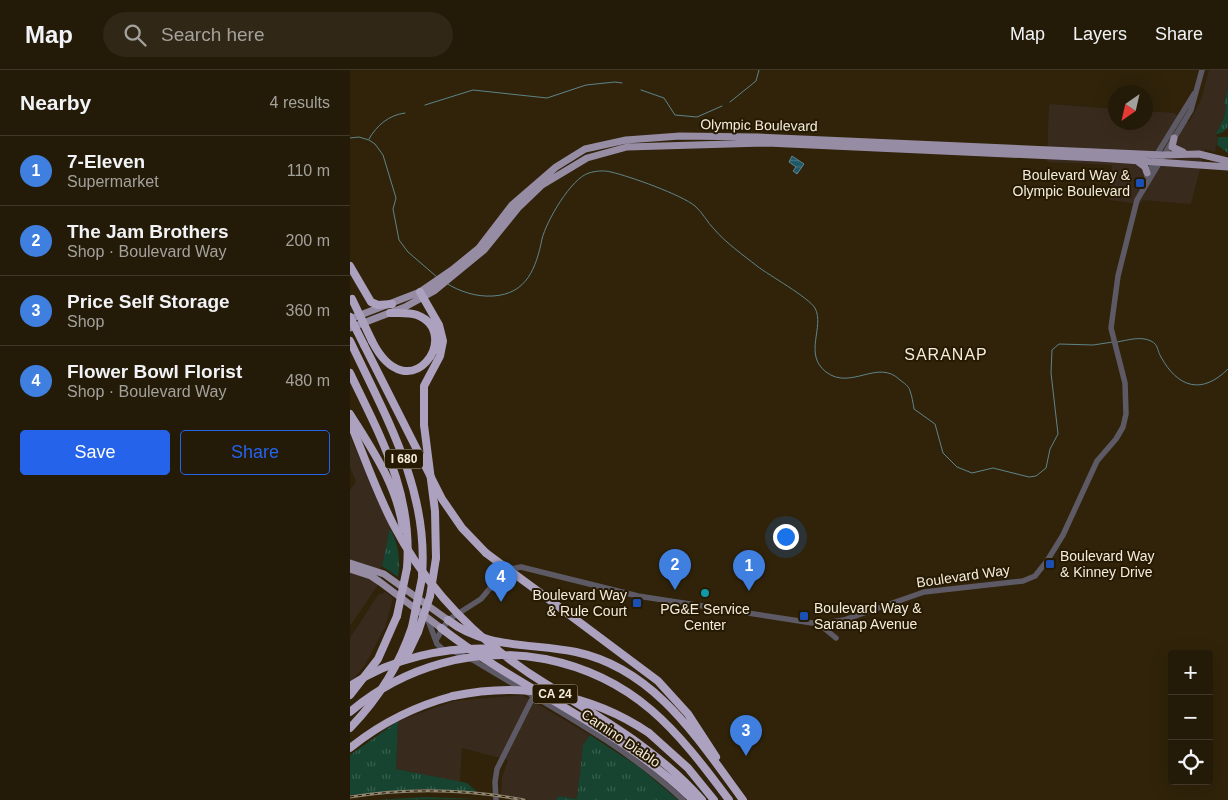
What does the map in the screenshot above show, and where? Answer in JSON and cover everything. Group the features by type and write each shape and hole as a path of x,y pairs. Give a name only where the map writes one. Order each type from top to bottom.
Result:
{"highway":[{"path":"350,266 372,302 378,305 392,304"},
{"path":"350,728 373,702 396,667 408,654 415,629 430,596 436,558 435,511 424,425 424,386 440,356 443,341 439,325 422,295"},
{"path":"351,297 382,359 397,370 416,369 431,357 435,340 432,328 428,322 410,313 390,313"},
{"path":"350,318 438,492 462,528 486,553 658,681 693,722 715,754 723,773"},
{"name":"I 680","path":"352,345 412,480 421,524 422,578 415,629"},
{"name":"I 680","path":"350,373 387,452 400,486 408,530 407,568 397,616 378,659 350,695"},
{"path":"350,414 383,466 392,486 402,524 407,568"},
{"path":"350,422 393,523 431,583 454,610 486,642 549,686 641,744 669,766 702,800"},
{"path":"448,620 467,633 487,640 578,653 600,659 629,673 650,687 670,706 743,800"},
{"path":"441,628 494,664 627,746 656,766 693,800"},
{"path":"350,686 395,664 446,651 502,650 580,668 611,682 635,696 669,724 729,800"},
{"path":"350,712 388,685 438,664 492,655 545,659"},
{"name":"CA 24","path":"350,748 371,732 402,714 453,696 507,689 558,694 605,709 649,733 682,762 714,800"}],"main road":[{"name":"Olympic Boulevard","path":"455,272 479,248 512,205 538,180 585,149 626,140 680,136 758,137 1158,158 1228,167"},
{"path":"1174,138 1172,146 1174,149 1192,154"},
{"name":"Olympic Boulevard","path":"350,328 390,313 432,289 455,272 484,250 518,208 542,185 587,158 627,147 767,143 1134,160 1192,154 1228,161"},
{"path":"1134,160 1145,167 1147,173"},
{"name":"Olympic Boulevard","path":"350,318 422,295"},
{"path":"350,563 384,574 448,620"},
{"path":"350,569 370,576 380,582 441,628"}],"street":[{"path":"1158,158 1174,138 1195,101 1202,70"},
{"path":"1158,158 1189,101 1196,92"},
{"path":"1184,122 1183,117 1189,101"},
{"name":"Boulevard Way","path":"448,620 481,599 504,572 524,568 621,593 819,624 841,621 924,592 1023,581 1035,576 1063,535 1096,461 1116,439 1123,427 1126,414 1125,384 1111,333 1111,313 1118,276 1147,173 1158,158"},
{"name":"Boulevard Way","path":"1141,193 1158,158"},
{"path":"427,618 436,640"},
{"path":"436,640 441,628 448,620"},
{"path":"819,624 836,638"},
{"name":"Camino Diablo","path":"436,640 442,650 463,654 626,753 683,800"},
{"path":"496,800 495,782 497,769 533,696"}],"shaded area":[{"path":"1209,70 1228,70 1224,118 1215,135 1218,137 1215,152 1205,149 1191,204 1143,200 1140,204 1109,200 1112,165 1047,162 1049,104 1108,108 1108,130 1153,130 1153,112 1174,113 1189,122 1201,100"},
{"path":"350,436 390,528 382,566 379,571 350,563 350,490 356,482 350,467"},
{"path":"350,569 380,582 350,626"},
{"path":"385,592 393,598 385,627 365,665 350,683 350,638 378,595"},
{"path":"522,695 590,735 583,746 577,799 558,796 556,800 531,800 501,795 502,777 508,760 462,748 460,782 396,769 398,721 454,701"}],"green space":[{"path":"1228,88 1228,127 1223,132 1215,135 1224,118 1226,105 1224,104"},
{"path":"1218,137 1228,137 1228,153 1217,145"},
{"path":"390,528 398,552 398,577 382,566"},
{"path":"398,721 396,769 467,783 477,792 424,789 350,795 350,755"},
{"path":"590,735 639,767 678,800 556,800 558,796 577,799 583,745"},
{"path":"424,797 478,799 377,800"}],"water":[{"path":"792,156 804,164 797,174 793,171 796,167 789,162"}],"waterway":[{"path":"730,102 756,81 759,70"},
{"path":"425,105 473,90 547,98 586,85 622,83"},
{"path":"641,90 664,98 675,115 697,117 722,106"},
{"path":"369,139 384,121 405,113"},
{"path":"350,138 359,137 369,140 375,144 383,155 396,198 393,209 399,240 408,252 437,277"},
{"path":"446,283 457,289 481,296 505,294 522,285 533,269 544,231 560,202 575,183 591,172 605,171 619,174 667,191 695,206 729,244 757,266 811,303 815,308 818,323 816,357 819,365 826,372 835,377 845,378 883,372 892,374 909,388 914,409 935,424 943,453 957,467 972,473 993,468 1029,477 1036,476 1046,468 1050,449 1058,434 1051,373 1052,350 1059,344 1093,345 1113,342"},
{"path":"1117,342 1130,339 1151,341 1155,344 1161,357 1175,376 1191,384 1200,385 1209,382 1228,369"}],"railway":[{"path":"350,797 393,792 437,791 502,796 524,800"}],"place":[{"name":"Boulevard Way & Olympic Boulevard","path":"1140,183"},
{"name":"Boulevard Way & Kinney Drive","path":"1050,564"},
{"name":"The Jam Brothers","path":"675,590"},
{"name":"7-Eleven","path":"749,591"},
{"name":"PG&E Service Center","path":"705,593"},
{"name":"Flower Bowl Florist","path":"501,602"},
{"name":"Boulevard Way & Rule Court","path":"637,603"},
{"name":"Boulevard Way & Saranap Avenue","path":"804,616"},
{"name":"Price Self Storage","path":"746,756"}],"district":[{"name":"SARANAP","path":"946,354"}]}
